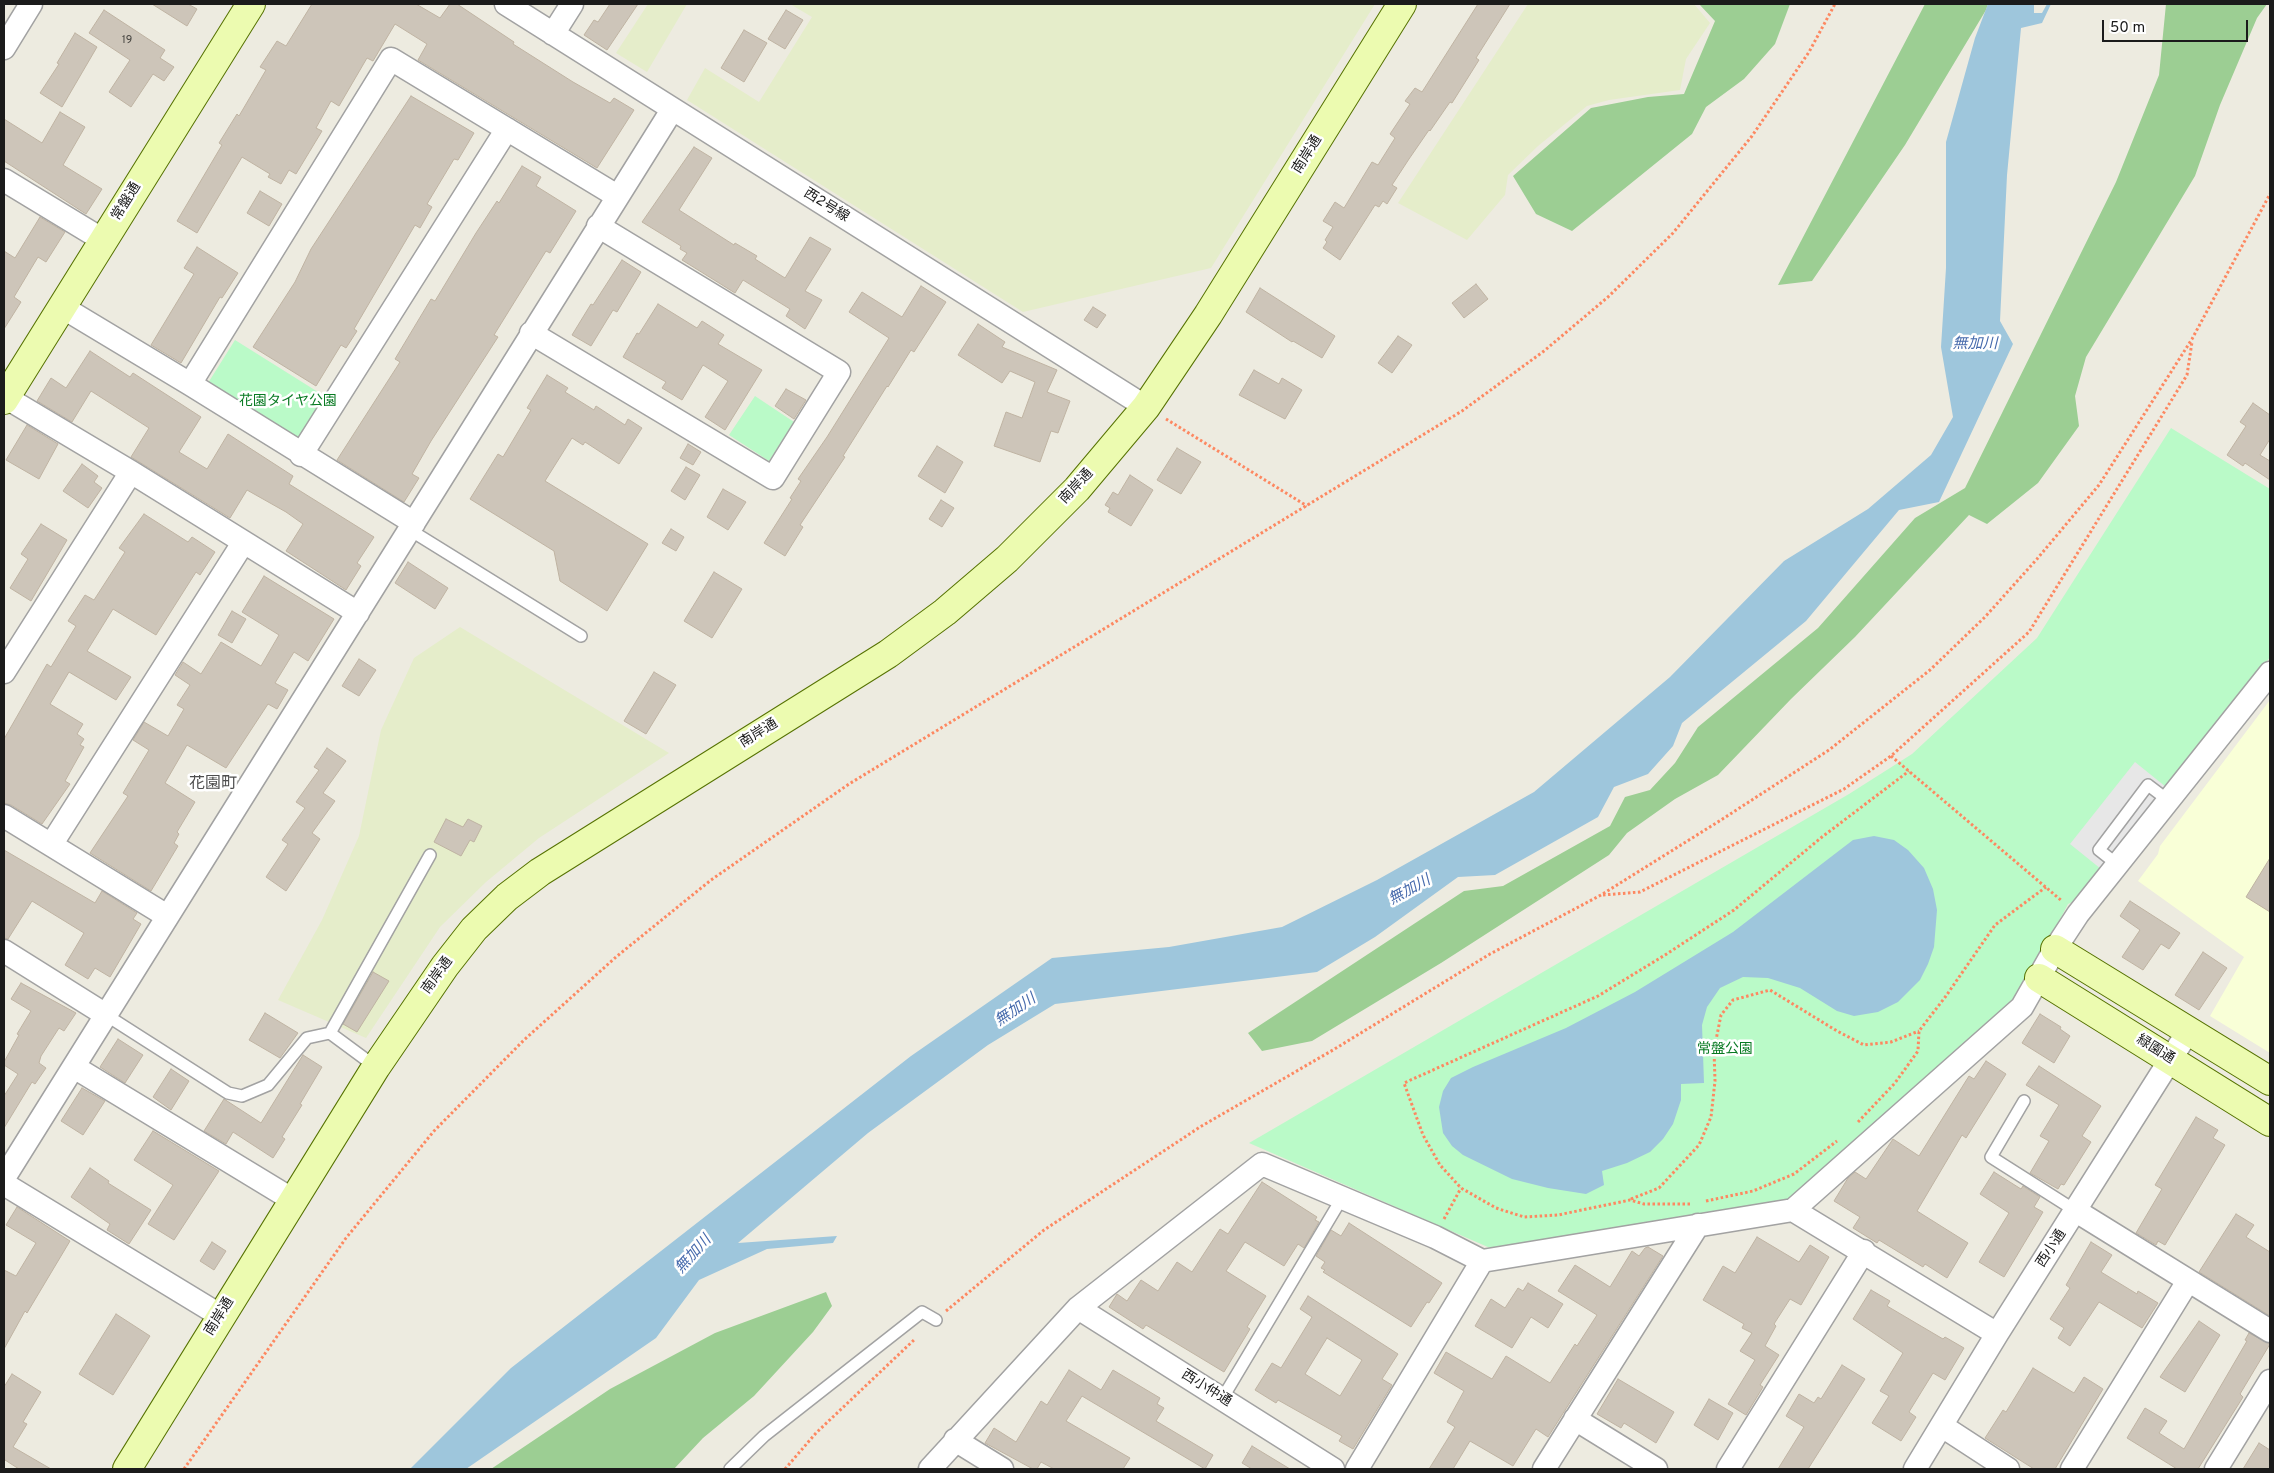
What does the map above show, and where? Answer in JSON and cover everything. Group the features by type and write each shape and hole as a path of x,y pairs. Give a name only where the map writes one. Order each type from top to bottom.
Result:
{"main road":[{"name":"常盤通","path":"5,399 250,4"},
{"name":"南岸通","path":"127,1469 376,1067 445,966 474,929 507,897 540,872 888,654 945,612 1007,558 1070,496 1146,407 1208,315 1402,4"},
{"path":"2055,949 2270,1081"},
{"name":"緑園通","path":"2039,978 2270,1122"}],"street":[{"path":"4,48 31,4"},
{"name":"西2号線","path":"506,4 1146,407"},
{"path":"553,34 572,4"},
{"path":"190,384 391,59 617,196"},
{"path":"4,1178 672,110"},
{"path":"301,454 507,129"},
{"path":"4,180 103,240"},
{"path":"532,333 773,478 839,372 598,226"},
{"path":"62,307 190,384 412,526"},
{"path":"5,399 131,472 358,613"},
{"path":"4,672 131,472"},
{"path":"51,845 243,543"},
{"path":"1793,1210 2022,1007 2055,949 2078,914 2270,673"},
{"path":"4,816 167,916"},
{"path":"4,952 106,1014"},
{"name":"西小通","path":"1915,1469 1997,1334 2189,1030"},
{"path":"74,1067 292,1200"},
{"path":"930,1469 1078,1308 1262,1164 1435,1237 1482,1260 1695,1215 1793,1210 1864,1251 1997,1334"},
{"path":"4,1184 221,1316"},
{"path":"2076,1211 2270,1331"},
{"path":"1544,1469 1695,1215"},
{"path":"1728,1469 1864,1251"},
{"path":"1357,1469 1482,1260"},
{"path":"2072,1469 2188,1281"},
{"name":"西小仲通","path":"1078,1308 1333,1469"},
{"path":"2216,1469 2270,1381"},
{"path":"1575,1419 1656,1469"},
{"path":"1942,1426 2008,1469"},
{"path":"955,1440 1002,1469"}],"lane":[{"path":"412,526 581,636"},
{"path":"106,1014 228,1093 242,1096 268,1086 307,1038 330,1033 430,855"},
{"path":"330,1033 376,1067"},
{"path":"2024,1101 1991,1157 2076,1211"},
{"path":"1222,1399 1342,1198"},
{"path":"730,1469 764,1436 922,1312 936,1320"}],"path":[{"path":"184,1469 346,1238 434,1131 524,1040 616,957 711,880 849,784 1462,411 1544,351 1608,297 1674,233 1752,136 1808,52 1835,4"},
{"path":"785,1469 816,1433 936,1320 1044,1230 1200,1127 1333,1050 1490,954 1601,895 1829,750 1930,670 1984,617 2037,559 2098,485 2192,339 2270,194"},
{"path":"1601,895 1640,892 1844,789 1891,756 2029,632 2187,375 2192,339"},
{"path":"1146,407 1307,506"},
{"path":"1891,756 2078,914"},
{"path":"1909,771 1822,837 1734,910 1665,955 1598,996 1404,1083 1423,1135 1440,1165 1461,1188 1496,1208 1524,1217 1558,1215 1630,1200 1659,1188 1699,1145 1711,1117 1715,1081 1714,1050 1721,1014 1733,1000 1770,990 1836,1031 1864,1045 1891,1042 1920,1031"},
{"path":"1856,1124 1895,1083 1918,1051 1920,1031 1995,925 2046,887"},
{"path":"1702,1202 1753,1191 1794,1174 1841,1138"},
{"path":"1435,1237 1461,1188"},
{"path":"1630,1200 1695,1215"}],"shaded area":[{"path":"648,4 687,4 647,72 616,53"},
{"path":"790,4 1375,4 1211,268 1023,312 687,100 705,68 759,102 812,17"},
{"path":"1528,4 1694,4 1710,23 1686,59 1680,90 1609,100 1587,106 1538,146 1508,175 1505,195 1467,240 1398,203"},
{"path":"460,627 669,753 539,838 486,882 440,927 366,1038 278,1000 322,920 359,836 381,730 414,658"},
{"path":"2270,700 2270,1053 2210,1016 2244,957 2138,881 2158,854 2160,846"},
{"path":"2135,762 2166,787 2101,869 2070,844"}],"green space":[{"path":"1699,4 1790,4 1775,44 1744,79 1706,107 1692,134 1572,231 1536,214 1513,176 1591,108 1648,97 1684,94 1715,21"},
{"path":"1925,4 1988,4 1905,145 1812,281 1778,285"},
{"path":"2166,4 2267,4 2257,18 2220,105 2195,176 2086,357 2075,396 2079,426 2038,483 1987,524 1969,515 1855,637 1791,699 1718,775 1675,799 1627,833 1609,855 1441,963 1312,1041 1262,1051 1248,1033 1464,891 1503,886 1610,826 1625,797 1650,790 1675,763 1698,727 1818,628 1915,518 1965,488 2116,182 2159,75"},
{"name":"花園タイヤ公園","path":"235,340 326,397 299,439 208,383"},
{"path":"755,396 794,422 769,461 729,435"},
{"name":"常盤公園","path":"2171,428 2270,489 2270,657 2173,785 2081,898 2068,904 2016,1005 1798,1196 1781,1203 1497,1251 1249,1143 1849,794 1912,754 2037,638"},
{"path":"826,1292 832,1306 813,1332 754,1396 703,1438 674,1469 491,1469 610,1389 715,1333"}],"water":[{"name":"無加川","path":"1988,4 2034,4 2034,13 2042,13 2047,4 2051,4 2042,23 2021,28 2007,175 2000,321 2013,344 1939,502 1899,510 1806,621 1682,723 1673,746 1648,774 1614,787 1598,817 1495,875 1458,877 1375,937 1317,972 1055,1004 988,1045 868,1133 738,1243 837,1236 833,1243 767,1249 699,1280 656,1338 466,1469 410,1469 511,1368 911,1056 1052,958 1169,947 1282,927 1377,880 1534,792 1670,677 1784,561 1868,509 1931,455 1953,417 1941,347 1946,268 1946,142 1975,38"},
{"path":"1874,836 1894,840 1908,850 1924,868 1933,889 1937,910 1934,947 1928,964 1920,980 1898,1002 1878,1012 1854,1016 1837,1011 1800,988 1768,978 1743,977 1720,988 1707,1007 1702,1025 1704,1083 1681,1084 1681,1100 1673,1124 1663,1139 1650,1152 1627,1163 1602,1171 1604,1185 1586,1194 1548,1188 1512,1179 1463,1155 1452,1146 1443,1133 1439,1107 1443,1091 1451,1078 1566,1028 1635,992 1733,932 1853,840"}],"building":[{"path":"152,4 188,4 197,9 187,26"},
{"path":"312,4 416,4 440,18 450,4 457,4 514,42 513,44 573,82 610,103 614,98 634,110 597,168 418,60 427,44 395,24 373,61 367,58 339,106 331,101 316,128 322,131 296,174 289,170 281,184 268,177 270,174 242,157 197,233 177,221 222,145 219,143 237,114 239,116 266,70 260,67 277,41 286,46"},
{"path":"610,4 638,4 607,50 584,35 594,20 598,22"},
{"path":"1478,4 1510,4 1476,58 1479,60 1452,103 1450,102 1429,130 1392,185 1397,188 1387,204 1383,201 1379,207 1375,205 1340,260 1323,248 1327,242 1325,240 1333,227 1323,221 1335,202 1344,208 1372,162 1378,165 1395,138 1390,134 1410,104 1405,101 1415,88 1422,92"},
{"path":"104,10 165,50 160,58 174,67 164,81 153,74 131,107 109,92 130,60 89,33"},
{"path":"786,10 803,20 785,49 768,39"},
{"path":"744,30 767,43 744,82 721,68"},
{"path":"75,33 97,47 62,107 40,93 59,64 57,63"},
{"path":"411,96 474,133 458,160 454,159 427,204 432,207 420,228 415,225 354,329 357,331 346,348 341,345 316,386 253,347 295,282 311,249"},
{"path":"60,112 85,127 63,165 102,189 86,214 4,161 4,119 42,143"},
{"path":"694,147 712,158 679,210 734,245 735,243 757,256 755,259 785,278 810,237 831,249 805,291 822,300 805,329 786,316 790,309 743,280 735,293 682,260 687,253 680,249 681,246 642,222"},
{"path":"522,166 541,177 536,186 576,211 550,253 546,251 494,335 498,337 431,441 412,474 419,478 404,502 337,460 400,362 395,359 431,299 435,301 476,233 497,201 499,203"},
{"path":"260,191 282,204 269,226 247,213"},
{"path":"40,217 65,232 46,262 38,257 14,297 21,302 4,329 4,251 15,258"},
{"path":"197,247 238,273 222,298 220,297 181,363 151,345 194,274 184,268"},
{"path":"622,260 641,272 617,312 613,310 591,346 572,335"},
{"path":"1476,284 1488,299 1464,318 1452,303"},
{"path":"921,286 946,302 914,352 911,350 887,386 843,456 845,457 800,525 803,527 785,556 764,543 792,499 790,498 801,481 798,479 827,437 889,338 849,312 862,292 902,317"},
{"path":"1260,288 1335,336 1322,358 1292,342 1246,312"},
{"path":"658,304 697,328 702,321 724,335 718,344 762,370 725,430 705,417 728,381 703,365 682,400 662,388 666,382 623,357 637,333 639,334"},
{"path":"1093,307 1106,315 1097,328 1084,320"},
{"path":"978,324 1005,342 1002,347 1057,370 1047,392 1070,401 1058,433 1051,431 1040,462 994,446 1006,412 1022,418 1035,382 1010,371 1002,383 958,355"},
{"path":"1398,336 1412,345 1392,373 1378,363"},
{"path":"90,351 130,377 133,373 201,417 179,452 207,469 228,434 293,476 289,484 374,537 357,563 361,566 346,590 286,551 303,524 286,512 247,490 230,518 131,457 149,428 91,391 72,422 37,401 51,378 66,388"},
{"path":"1254,370 1279,384 1282,378 1302,390 1285,419 1239,395"},
{"path":"547,375 568,388 565,392 594,410 596,406 625,425 628,419 642,428 619,464 585,442 583,445 572,438 545,481 648,544 607,611 560,581 554,551 470,499 498,454 503,457 531,410 527,408"},
{"path":"786,389 806,400 794,419 775,406"},
{"path":"2253,403 2270,415 2270,439 2260,455 2270,461 2270,480 2245,463 2243,466 2227,455 2246,426 2240,422"},
{"path":"27,425 58,444 39,479 6,460"},
{"path":"688,444 701,452 693,465 680,458"},
{"path":"937,446 963,462 945,493 918,476"},
{"path":"1177,448 1201,462 1181,494 1157,480"},
{"path":"82,464 98,476 94,482 102,488 88,508 63,491"},
{"path":"686,467 700,475 685,500 671,491"},
{"path":"1130,475 1153,490 1131,526 1108,512 1110,508 1105,505 1113,492 1118,495"},
{"path":"723,489 746,502 728,530 707,517"},
{"path":"941,500 954,508 942,527 929,519"},
{"path":"144,514 188,542 192,537 215,552 200,575 196,572 156,635 113,609 87,651 131,677 116,700 69,672 50,704 83,724 77,734 84,739 80,745 84,747 65,781 70,784 42,824 11,805 4,803 4,739 47,664 51,667 76,626 68,621 85,595 94,600 125,552 119,548"},
{"path":"41,524 67,540 31,601 10,588 28,559 21,554"},
{"path":"671,529 684,537 676,551 662,543"},
{"path":"408,562 448,588 435,609 395,583"},
{"path":"714,572 742,589 712,638 684,621"},
{"path":"264,576 334,619 308,661 294,652 275,683 288,690 277,709 268,704 226,768 187,745 165,783 195,802 177,832 179,834 174,843 178,846 151,891 90,853 128,796 123,793 149,750 133,740 144,722 168,736 184,709 177,705 190,685 175,675 183,662 201,674 221,642 261,666 279,635 242,612"},
{"path":"232,611 246,619 232,643 218,635"},
{"path":"359,659 376,670 359,696 342,686"},
{"path":"654,672 676,685 646,734 624,721"},
{"path":"327,748 346,761 323,793 335,801 312,833 320,839 286,891 266,877 288,844 282,840 305,808 296,802 319,770 314,767"},
{"path":"446,819 463,827 468,819 482,826 474,842 470,840 461,856 434,842"},
{"path":"4,850 95,903 102,891 137,913 133,919 141,924 110,977 95,968 88,979 65,965 84,933 32,901 8,939 4,938"},
{"path":"2270,858 2270,912 2246,897"},
{"path":"2130,901 2180,933 2169,949 2161,944 2143,970 2122,957 2140,930 2120,916"},
{"path":"2203,952 2227,968 2199,1010 2175,995"},
{"path":"373,972 389,981 357,1032 343,1024"},
{"path":"21,983 76,1013 64,1031 59,1028 41,1056 39,1063 46,1068 35,1084 32,1082 4,1128 4,1096 18,1074 4,1065 4,1062 19,1035 17,1034 31,1011 11,999"},
{"path":"265,1013 298,1033 280,1058 249,1040"},
{"path":"2040,1014 2061,1027 2060,1029 2070,1036 2054,1063 2022,1043"},
{"path":"118,1039 143,1055 125,1083 100,1067"},
{"path":"303,1055 322,1067 282,1137 285,1139 273,1158 233,1132 226,1144 204,1131 224,1099 261,1123"},
{"path":"1986,1061 2006,1074 1966,1138 1962,1135 1917,1211 1968,1243 1947,1278 1925,1264 1923,1267 1879,1240 1877,1243 1853,1228 1860,1217 1834,1201 1848,1178 1855,1172 1866,1179 1893,1139 1919,1156 1969,1076 1974,1079"},
{"path":"2039,1066 2101,1106 2082,1136 2091,1142 2064,1185 2061,1184 2058,1189 2030,1173 2049,1141 2040,1136 2059,1105 2026,1085"},
{"path":"171,1069 189,1081 171,1110 153,1097"},
{"path":"82,1088 105,1101 83,1135 61,1121"},
{"path":"2196,1117 2218,1130 2213,1138 2225,1145 2165,1245 2158,1241 2156,1245 2136,1233 2162,1189 2155,1185"},
{"path":"153,1131 219,1171 174,1240 148,1224 173,1185 134,1160"},
{"path":"90,1168 109,1181 108,1183 151,1210 129,1244 107,1230 110,1224 71,1197"},
{"path":"1994,1172 2021,1189 2023,1186 2040,1197 2034,1207 2043,1212 2004,1277 1979,1262 2009,1213 1980,1194"},
{"path":"1262,1182 1317,1217 1315,1220 1319,1222 1304,1248 1298,1244 1284,1266 1245,1242 1226,1271 1266,1296 1247,1327 1250,1329 1224,1372 1146,1325 1143,1329 1109,1307 1117,1294 1127,1301 1141,1280 1158,1291 1177,1262 1192,1272 1220,1229 1228,1234"},
{"path":"17,1207 70,1241 27,1313 25,1311 4,1349 4,1270 16,1276 36,1243 6,1225"},
{"path":"2236,1214 2254,1225 2246,1237 2270,1252 2270,1316 2199,1272"},
{"path":"1349,1223 1442,1283 1411,1327 1323,1272 1325,1270 1321,1268 1325,1262 1316,1256 1331,1230 1341,1236"},
{"path":"1757,1237 1799,1262 1810,1245 1829,1257 1801,1305 1790,1299 1774,1324 1776,1326 1765,1346 1779,1355 1760,1385 1763,1387 1746,1415 1728,1404 1755,1360 1740,1351 1752,1333 1742,1328 1744,1324 1703,1300 1723,1266 1735,1273"},
{"path":"212,1242 226,1251 214,1270 200,1261"},
{"path":"2091,1242 2112,1255 2101,1272 2137,1294 2138,1291 2158,1303 2142,1328 2099,1302 2070,1346 2058,1338 2064,1328 2050,1319 2070,1288 2066,1285"},
{"path":"1648,1247 1663,1256 1548,1437 1536,1429 1513,1466 1470,1441 1453,1469 1429,1469 1455,1427 1447,1422 1464,1391 1434,1373 1446,1352 1492,1379 1506,1356 1550,1383 1575,1344 1577,1346 1597,1315 1558,1291 1575,1265 1610,1287 1632,1251 1639,1256"},
{"path":"1528,1283 1563,1304 1548,1328 1531,1317 1512,1348 1475,1326 1491,1299 1505,1308 1518,1288 1523,1291"},
{"path":"1871,1290 1890,1301 1887,1306 1943,1339 1945,1337 1964,1348 1945,1380 1933,1373 1909,1412 1916,1417 1901,1441 1872,1423 1889,1396 1880,1391 1903,1353 1853,1319"},
{"path":"1308,1296 1398,1354 1382,1379 1392,1385 1353,1449 1339,1441 1342,1436 1278,1400 1276,1403 1255,1390 1272,1363 1281,1368 1312,1317 1300,1309","holes":["1327,1338 1362,1360 1340,1396 1305,1374"]},
{"path":"116,1314 150,1336 113,1395 79,1374"},
{"path":"2199,1321 2220,1335 2185,1392 2160,1377"},
{"path":"2249,1333 2270,1344 2240,1394 2243,1397 2198,1469 2177,1469 2127,1438 2145,1408 2167,1421 2159,1433 2184,1449 2247,1341 2245,1340"},
{"path":"1842,1365 1865,1379 1808,1469 1778,1469 1804,1427 1786,1416 1799,1394 1814,1403 1818,1397 1821,1399"},
{"path":"2033,1368 2074,1393 2084,1377 2103,1389 2055,1469 2034,1469 1985,1438 2003,1410 2006,1412"},
{"path":"1069,1370 1101,1390 1113,1370 1160,1398 1157,1404 1164,1408 1156,1421 1213,1455 1205,1469 1082,1396 1066,1421 1130,1458 1123,1469 1054,1469 1041,1462 1037,1469 1033,1469 985,1443 994,1428 1016,1442 1041,1401 1047,1405"},
{"path":"12,1374 41,1392 23,1422 27,1424 13,1447 51,1469 19,1469 5,1460 4,1462 4,1387"},
{"path":"1618,1379 1674,1412 1656,1443 1624,1423 1621,1428 1597,1414"},
{"path":"1709,1399 1733,1413 1718,1440 1694,1425"},
{"path":"2259,1443 2270,1450 2270,1469 2243,1469"},
{"path":"1252,1446 1290,1469 1252,1469 1242,1463"}],"district":[{"name":"花園町","path":"213,785"}]}
